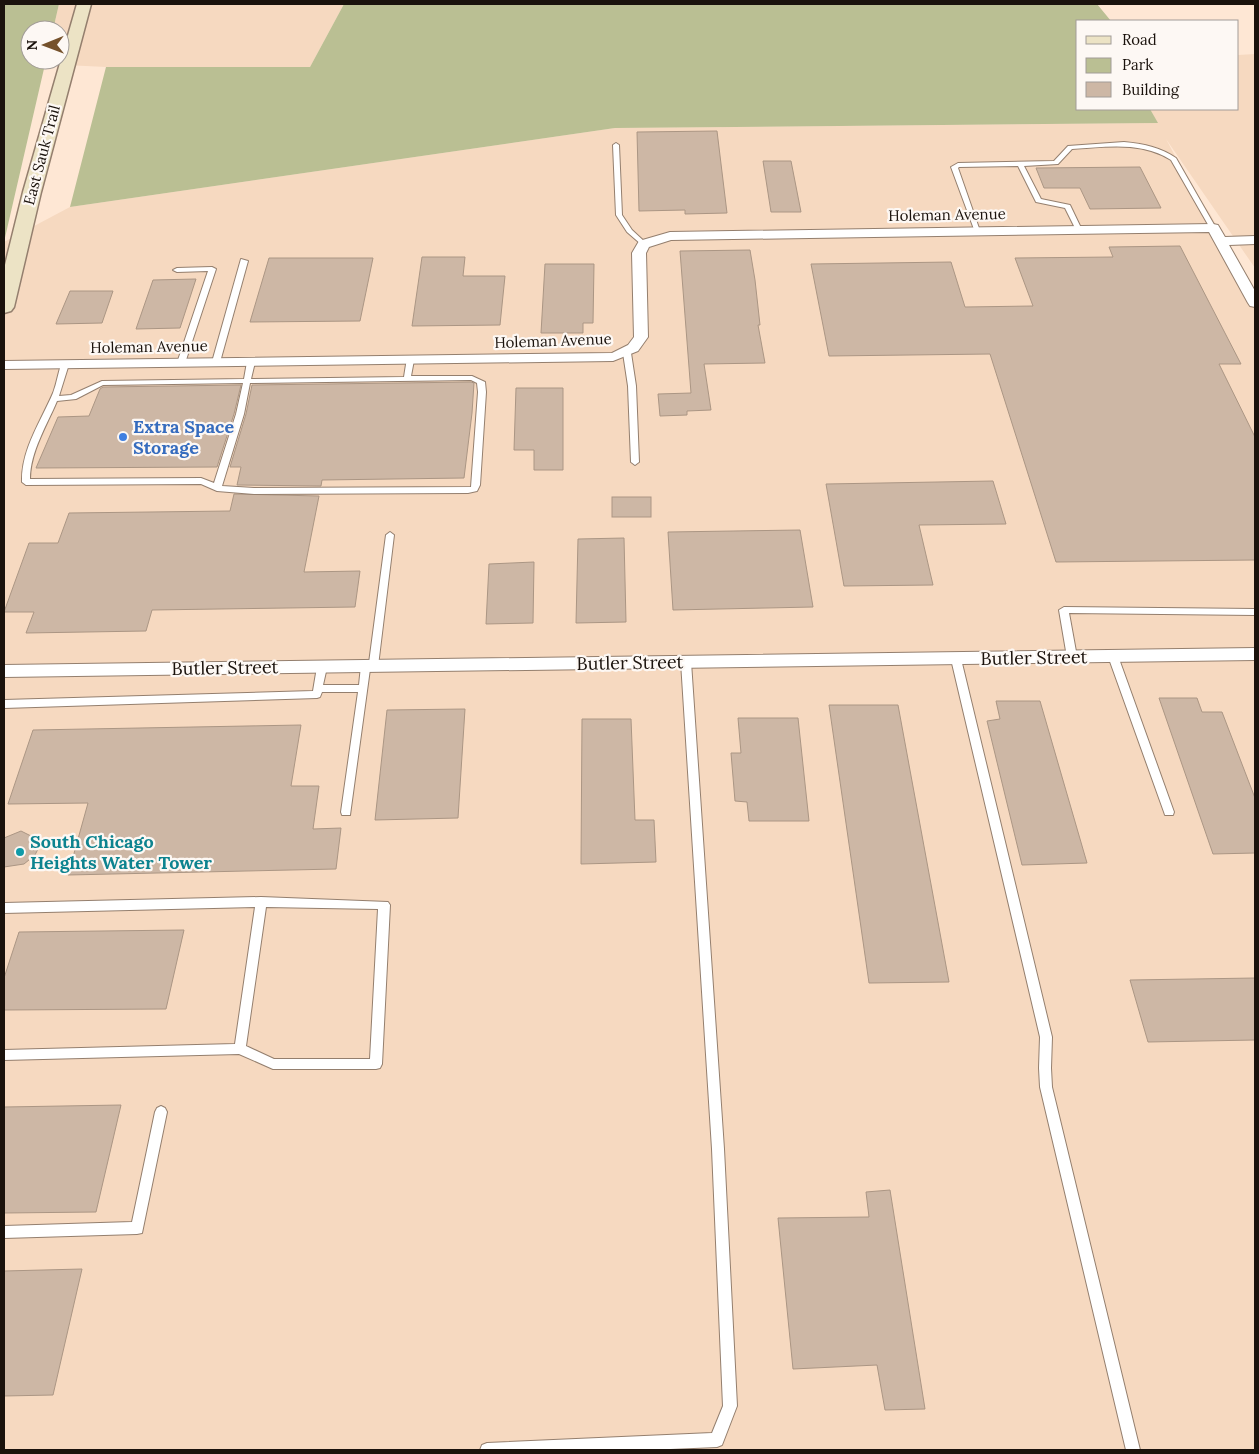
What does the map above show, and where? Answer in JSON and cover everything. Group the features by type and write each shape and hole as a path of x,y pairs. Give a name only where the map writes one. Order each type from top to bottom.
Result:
{"main road":[{"name":"East Sauk Trail","path":"4,307 32,192 84,4"}],"street":[{"name":"Holeman Avenue","path":"4,365 613,357 638,346 641,337 639,253 644,244 670,236 1213,228"},
{"path":"1213,228 1255,302"},
{"path":"1220,241 1255,240"},
{"name":"Butler Street","path":"4,671 1255,654"}],"lane":[{"path":"616,145 619,215 628,230 644,244"},
{"path":"978,231 954,167 958,164 1056,163 1070,147 1136,146 1164,151 1174,159 1213,228"},
{"path":"1020,164 1038,201 1068,206 1079,230"},
{"path":"216,362 244,261"},
{"path":"177,270 212,269 181,363"},
{"path":"627,352 632,386 635,462"},
{"path":"407,380 410,360"},
{"path":"217,488 248,382 251,362"},
{"path":"54,399 73,397 102,383 472,378 481,382 481,417 476,485 474,489 254,491 217,488 201,481 26,482 24,474 54,399 64,364"},
{"path":"346,812 363,688 370,666 390,535"},
{"path":"1072,657 1064,610 1255,612"},
{"path":"1113,656 1169,812"},
{"path":"956,659 1046,1037 1043,1072 1046,1087 1133,1450"},
{"path":"488,1450 718,1440 730,1406 718,1149 686,662"},
{"path":"4,704 317,694 322,667"},
{"path":"318,689 363,688"},
{"path":"240,1049 261,902"},
{"path":"4,908 261,902 384,905 376,1064 273,1064 240,1049 4,1055"},
{"path":"4,1232 137,1228 161,1112"}],"shaded area":[{"path":"59,4 344,4 310,67 106,67 70,65 70,20 55,20"},
{"path":"1255,54 1255,268 1166,139 1196,195 1209,212 1255,294 1255,1450 4,1450 4,242 70,207 615,128 1157,123 1150,110 1239,110 1239,55"}],"green space":[{"path":"4,4 59,4 55,20 20,20 20,70 44,70 4,242"},
{"path":"344,4 1097,4 1110,20 1076,20 1076,110 1151,110 1158,123 615,128 70,207 106,67 310,67"}],"building":[{"path":"717,131 727,213 685,214 685,210 639,211 637,132"},
{"path":"763,161 791,161 801,212 771,212"},
{"path":"1140,167 1161,208 1090,209 1080,188 1044,188 1036,168"},
{"path":"1180,246 1241,364 1219,364 1255,437 1255,560 1056,562 990,354 829,356 811,264 951,262 965,307 1033,306 1015,258 1113,257 1109,247"},
{"path":"750,250 760,325 758,325 765,363 704,364 711,410 687,411 687,415 660,416 658,394 691,393 680,251"},
{"path":"422,257 465,257 463,276 505,276 500,325 412,326"},
{"path":"269,258 373,258 360,321 250,322"},
{"path":"545,264 594,264 593,323 583,323 583,333 541,333"},
{"path":"196,279 180,328 136,329 153,280"},
{"path":"70,291 113,291 102,323 56,324"},
{"path":"474,383 472,413 464,478 322,480 321,486 237,485 241,467 230,467 246,414 252,385"},
{"path":"241,385 217,467 36,468 58,417 89,416 100,389 103,387"},
{"path":"516,388 563,388 563,470 534,470 534,450 514,450"},
{"path":"993,481 1006,524 919,525 933,585 844,586 826,484"},
{"path":"234,494 319,496 304,572 360,571 355,607 152,610 146,631 26,633 34,612 4,612 29,543 58,543 69,513 230,511"},
{"path":"612,497 651,497 651,517 612,517"},
{"path":"800,530 813,607 673,610 668,532"},
{"path":"624,538 626,622 576,623 578,539"},
{"path":"534,562 533,623 486,624 489,564"},
{"path":"1159,698 1197,698 1202,712 1222,712 1255,798 1255,853 1213,854"},
{"path":"996,701 1040,701 1087,863 1022,865 987,721 1000,719"},
{"path":"829,705 898,705 949,982 869,983"},
{"path":"465,709 458,818 375,820 387,710"},
{"path":"738,718 798,718 809,821 749,821 747,802 735,801 731,753 741,753"},
{"path":"582,719 631,719 635,820 654,820 656,862 581,864"},
{"path":"301,725 291,786 319,786 313,829 341,828 336,869 68,875 88,803 8,804 33,730"},
{"name":"South Chicago Heights Water Tower","path":"21,831 37,839 38,849 35,855 24,864 4,867 4,838"},
{"path":"184,930 166,1009 4,1010 4,978 19,932"},
{"path":"1255,978 1255,1040 1148,1042 1130,980"},
{"path":"121,1105 96,1212 4,1213 4,1107"},
{"path":"890,1190 925,1409 885,1410 877,1365 793,1369 778,1218 869,1217 866,1192"},
{"path":"82,1269 53,1395 4,1396 4,1271"}],"place":[{"name":"Extra Space Storage","path":"123,437"},
{"name":"South Chicago Heights Water Tower","path":"20,852"}]}
